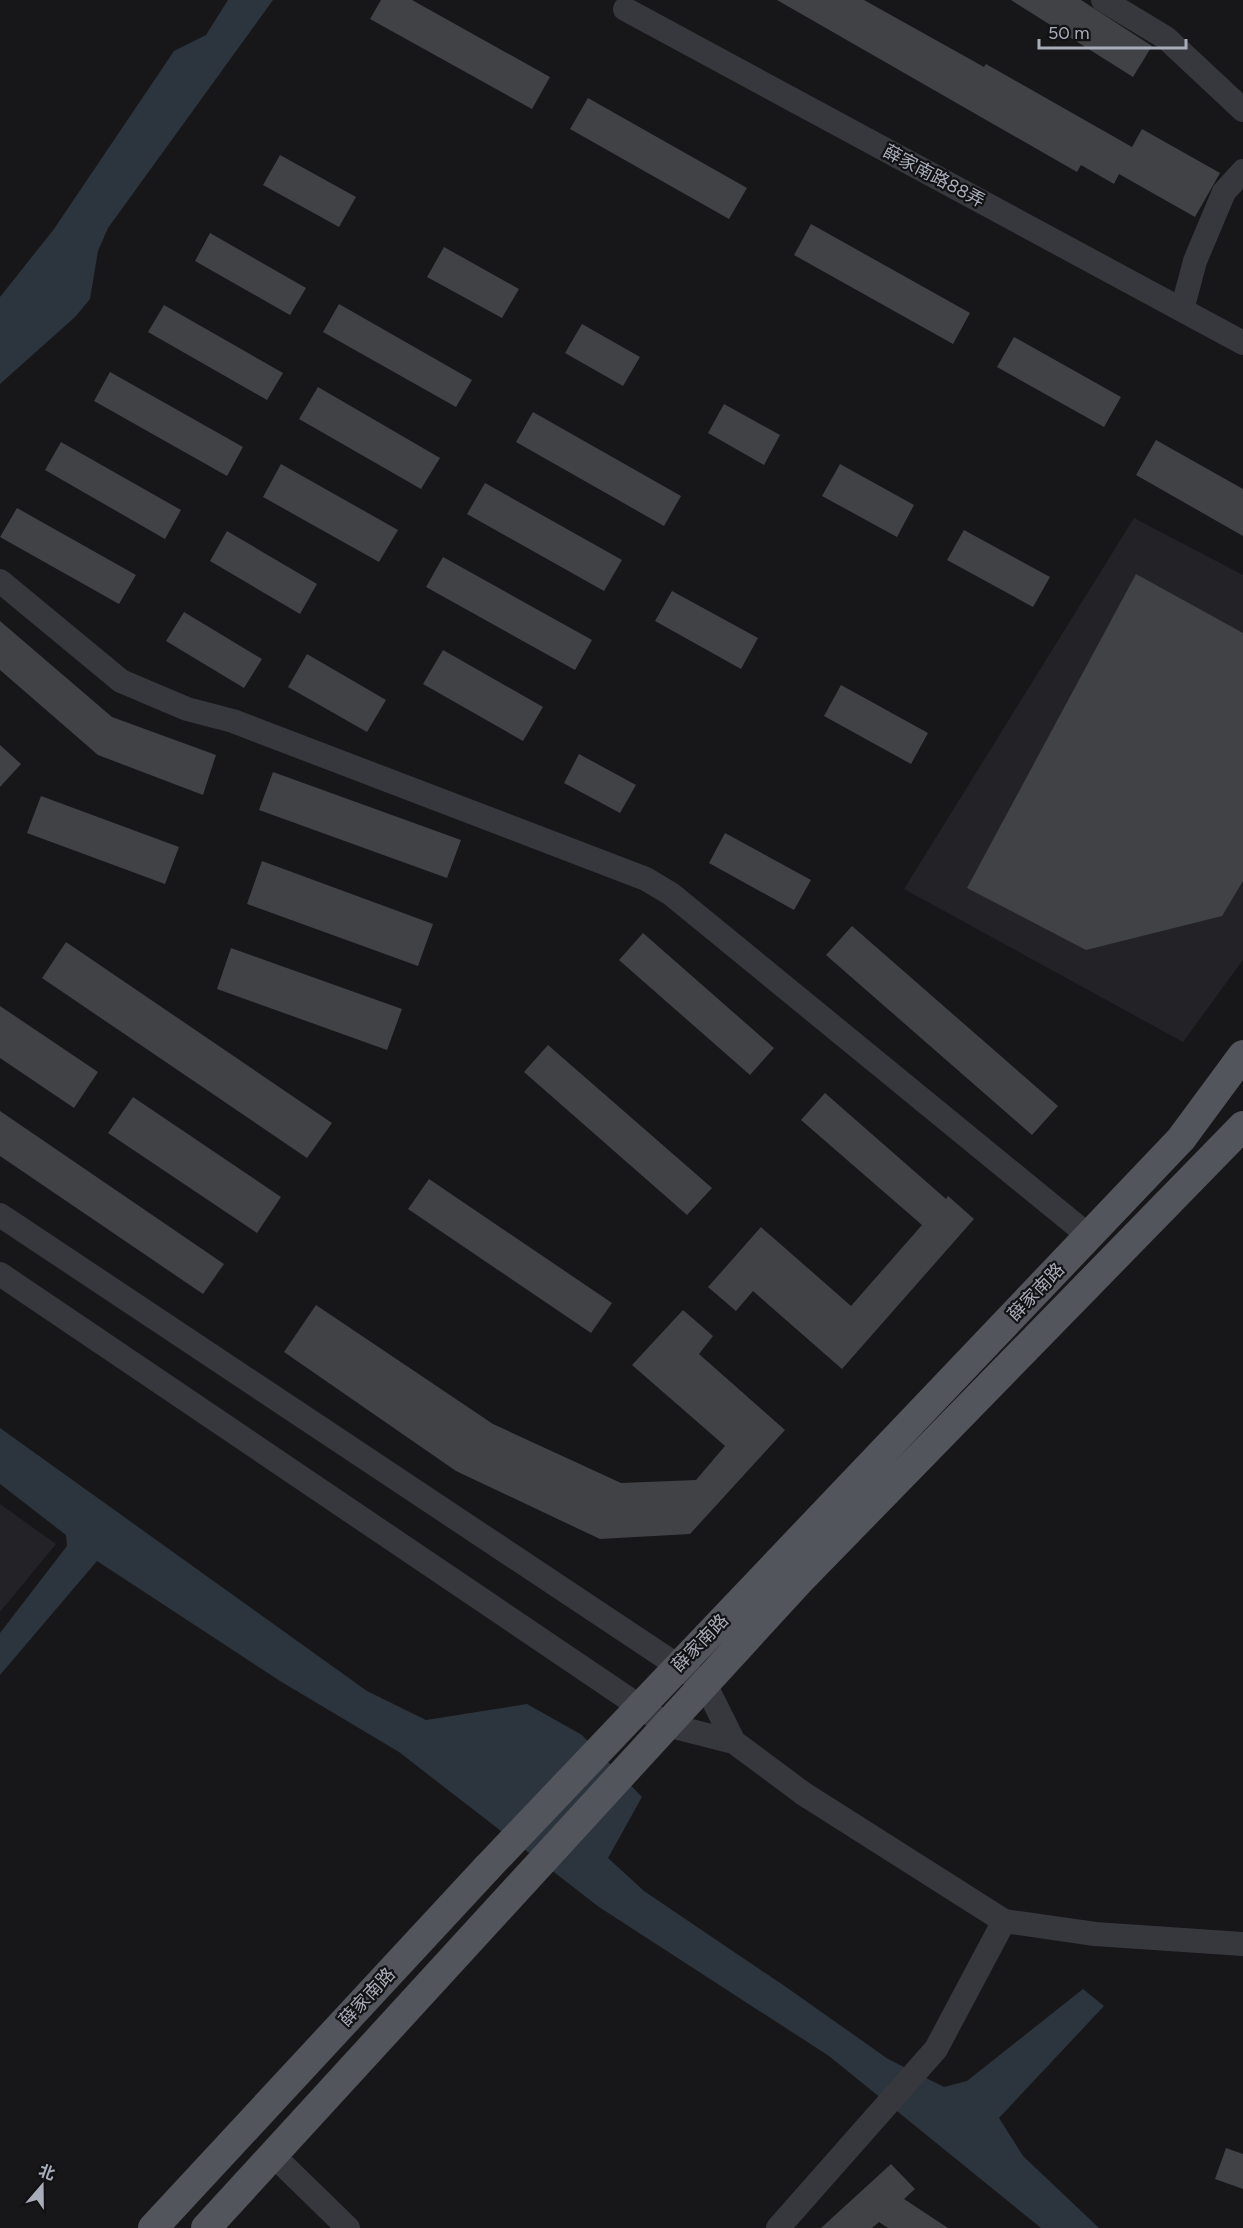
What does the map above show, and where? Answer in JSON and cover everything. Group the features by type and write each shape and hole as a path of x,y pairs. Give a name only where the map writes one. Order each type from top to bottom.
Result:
{"main road":[{"name":"薛家南路","path":"153,2228 487,1868 1181,1139 1243,1055"},
{"name":"薛家南路","path":"206,2228 514,1889 799,1581 1243,1126"}],"street":[{"path":"1103,0 1166,38 1243,110"},
{"name":"薛家南路88弄","path":"626,9 1243,343"},
{"path":"1182,310 1195,261 1224,192 1243,171"},
{"path":"0,581 121,681 187,709 233,721 635,875 671,894 1089,1236"},
{"path":"0,1215 705,1684 734,1742"},
{"path":"0,1274 667,1725 734,1742 804,1794 1004,1921 1095,1934 1243,1944"},
{"path":"778,2228 936,2049 1004,1921"},
{"path":"273,2155 348,2228"}],"shaded area":[{"path":"228,0 273,0 108,228 98,251 90,299 75,317 0,384 0,297 54,229 174,51 206,35"},
{"path":"1134,518 1243,575 1243,960 1183,1042 904,889"},
{"path":"0,1428 367,1691 426,1720 527,1704 582,1735 642,1797 608,1858 644,1891 888,2059 944,2087 967,2081 1083,1989 1104,2006 999,2118 1023,2156 1099,2228 1041,2228 829,2056 599,1907 399,1752 280,1681 97,1561 0,1675 0,1633 67,1546 66,1535 0,1484"},
{"path":"0,1504 56,1544 0,1612"}],"building":[{"path":"381,0 412,0 550,77 532,109 370,19"},
{"path":"777,0 864,0 984,67 986,64 1132,147 1142,129 1220,173 1195,217 1119,174 1114,184 1081,165 1077,172"},
{"path":"1011,0 1081,0 1152,46 1133,77"},
{"path":"588,98 747,188 729,219 570,129"},
{"path":"280,155 356,197 339,227 263,185"},
{"path":"811,224 970,313 953,344 794,255"},
{"path":"210,233 306,288 290,315 195,261"},
{"path":"444,247 519,289 502,318 427,277"},
{"path":"339,304 472,380 456,407 323,332"},
{"path":"164,305 283,373 267,400 148,332"},
{"path":"582,324 640,357 623,386 565,353"},
{"path":"1014,337 1121,397 1104,427 997,367"},
{"path":"110,372 243,447 227,476 94,401"},
{"path":"318,387 440,458 421,489 299,419"},
{"path":"724,404 780,435 764,465 708,433"},
{"path":"533,412 681,496 664,526 516,442"},
{"path":"1156,440 1243,489 1243,536 1136,475"},
{"path":"61,442 181,510 165,539 45,470"},
{"path":"281,464 398,530 379,562 263,497"},
{"path":"840,464 914,505 897,537 822,496"},
{"path":"485,483 622,560 604,591 467,514"},
{"path":"17,508 136,575 119,604 0,537"},
{"path":"964,530 1050,577 1033,607 947,560"},
{"path":"227,531 317,584 300,614 210,561"},
{"path":"443,557 592,640 575,670 426,587"},
{"path":"1136,574 1243,633 1243,881 1222,916 1086,950 967,888"},
{"path":"672,591 758,638 741,669 655,621"},
{"path":"184,612 262,659 244,688 166,641"},
{"path":"0,621 112,717 216,755 203,795 98,755 0,670"},
{"path":"443,650 543,707 523,741 423,684"},
{"path":"307,654 386,700 367,732 288,687"},
{"path":"841,685 928,733 911,764 824,716"},
{"path":"0,745 21,764 0,787"},
{"path":"579,754 636,785 620,813 564,783"},
{"path":"273,772 461,840 447,878 259,810"},
{"path":"41,796 179,847 165,884 27,833"},
{"path":"725,833 811,880 794,910 709,863"},
{"path":"262,861 433,924 418,966 247,904"},
{"path":"852,926 1058,1106 1032,1135 826,955"},
{"path":"643,933 774,1048 750,1075 619,960"},
{"path":"66,942 332,1123 307,1158 42,978"},
{"path":"231,948 402,1009 387,1050 217,989"},
{"path":"0,1006 98,1072 74,1108 0,1058"},
{"path":"548,1045 712,1188 687,1215 524,1072"},
{"path":"825,1093 946,1199 948,1196 974,1219 842,1369 753,1291 736,1311 708,1287 761,1227 851,1306 922,1225 801,1120"},
{"path":"133,1097 281,1197 257,1233 108,1133"},
{"path":"0,1111 224,1264 203,1294 0,1156"},
{"path":"429,1179 612,1303 591,1333 408,1209"},
{"path":"316,1305 493,1424 621,1483 696,1480 725,1446 632,1365 683,1310 713,1336 699,1354 785,1430 690,1534 600,1539 456,1471 284,1352"},
{"path":"1226,2148 1243,2154 1243,2189 1215,2179"},
{"path":"891,2164 915,2189 904,2199 948,2228 888,2228 879,2222 872,2228 821,2228"}]}
